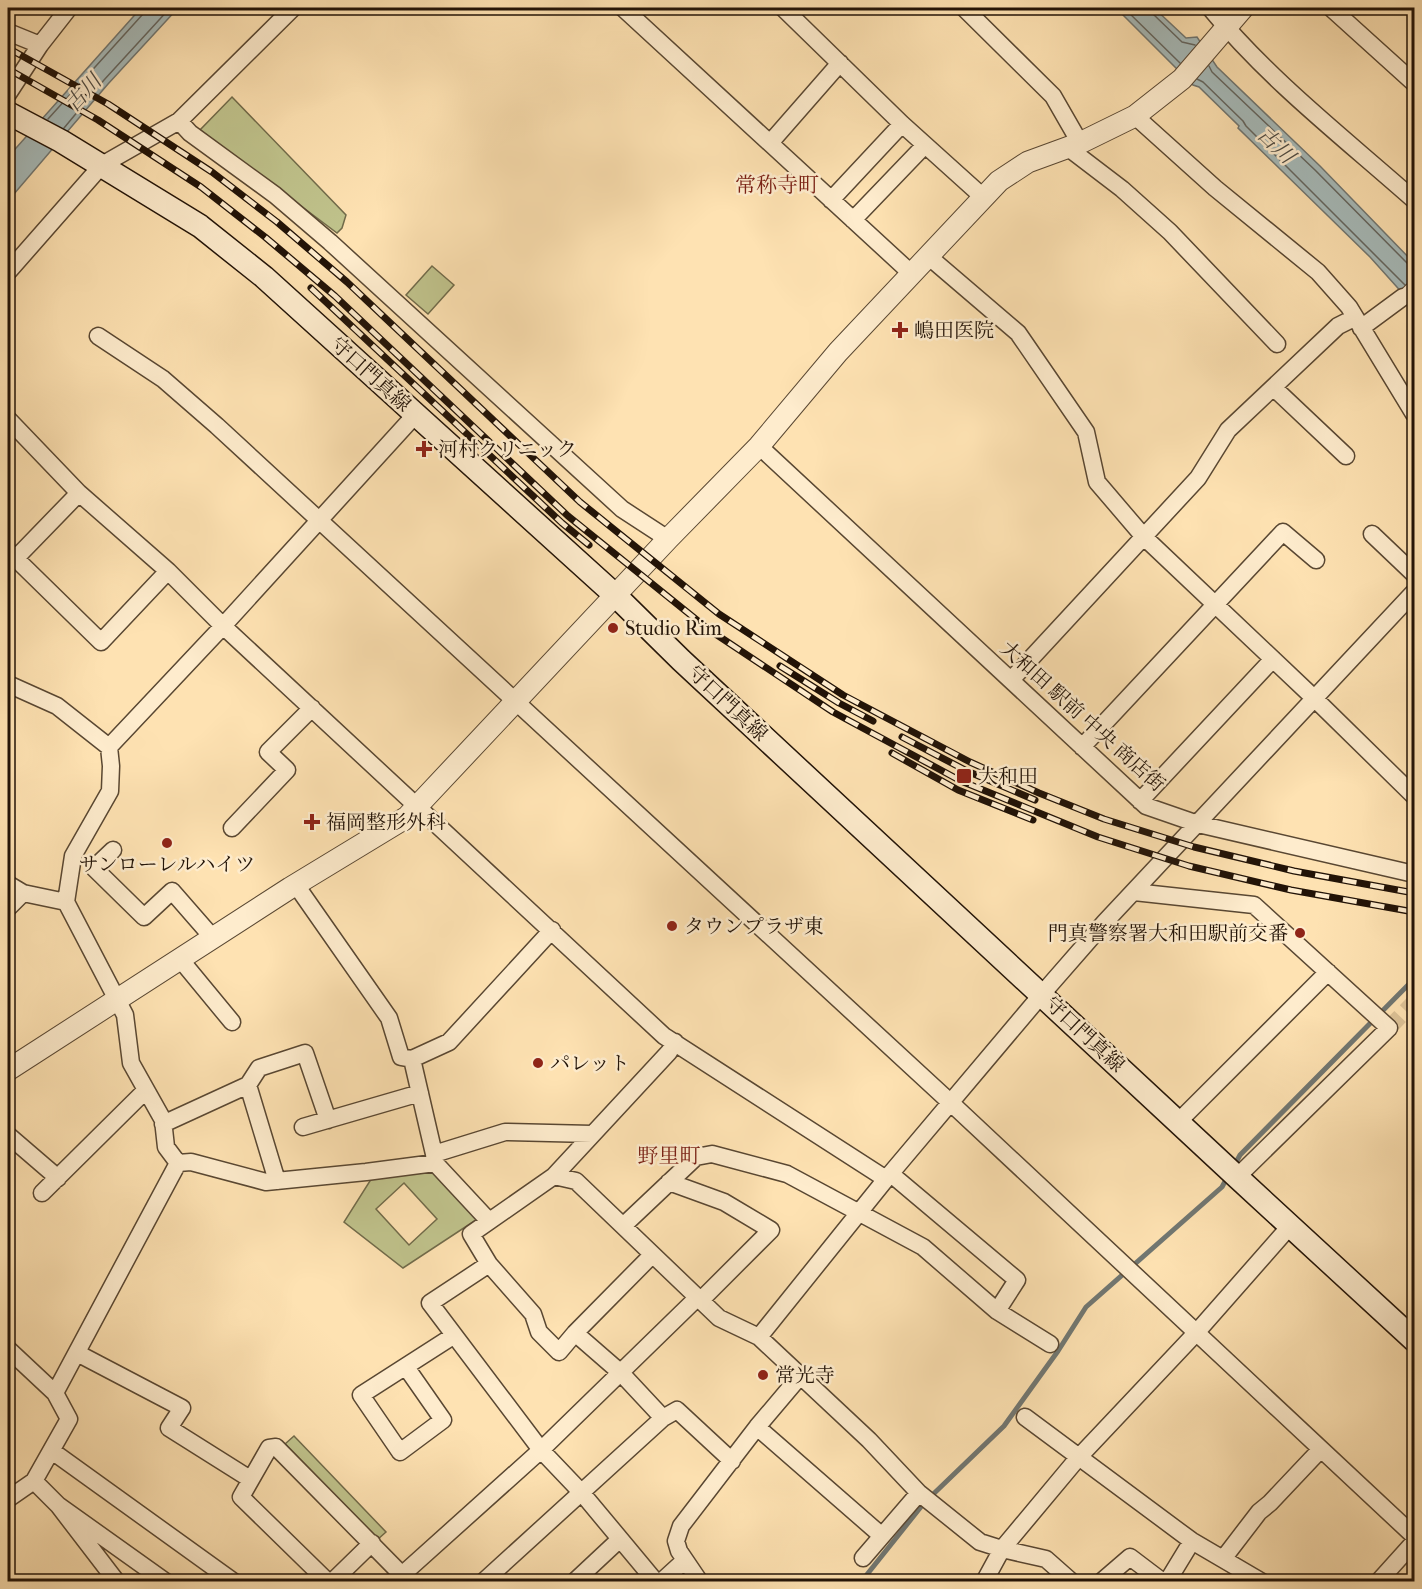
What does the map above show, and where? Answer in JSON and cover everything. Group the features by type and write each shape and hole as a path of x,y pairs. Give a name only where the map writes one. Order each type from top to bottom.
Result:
{"main road":[{"name":"守口門真線","path":"16,118 102,165 210,233 264,277 615,595 681,660 1414,1340"}],"street":[{"path":"8,94 40,45 69,8"},
{"path":"8,272 102,165 179,120 293,8"},
{"path":"625,8 912,274"},
{"path":"783,8 925,145 983,197"},
{"path":"964,8 1053,96 1073,145 1170,232 1277,344"},
{"path":"1210,8 1226,28 1274,76 1414,200"},
{"path":"8,1070 296,885 407,817 668,538 759,446 838,352 999,181 1028,162 1073,145 1135,116 1182,79 1243,8"},
{"path":"1332,8 1414,82"},
{"path":"8,32 40,45"},
{"path":"770,143 840,63"},
{"path":"1135,116 1215,188 1318,272 1349,307 1414,414"},
{"path":"179,120 190,133 275,195 330,242 622,509 668,538"},
{"path":"831,200 903,124"},
{"path":"853,220 925,145"},
{"path":"928,256 1018,333 1086,432 1097,482 1144,537 1414,796"},
{"path":"1011,680 1198,478 1228,430 1338,326 1357,323 1409,292"},
{"path":"98,336 163,379 319,521 951,1103 1414,1536"},
{"path":"1274,387 1346,456"},
{"path":"108,747 223,626 416,414"},
{"path":"8,419 79,493 168,571 223,626 664,1036 889,1177 1017,1280 997,1311"},
{"name":"大和田 駅前 中央 商店街","path":"759,446 1146,806 1198,824 1414,874"},
{"path":"79,493 11,555 101,642 168,571"},
{"path":"1082,747 1283,532 1316,560"},
{"path":"1372,534 1414,574"},
{"path":"759,1337 858,1214 1042,994 1134,891 1412,599"},
{"path":"1140,801 1273,659"},
{"path":"8,684 57,706 108,747 111,766 110,791 73,856 66,902 125,1015 131,1064 164,1124 166,1147 178,1163"},
{"path":"232,828 287,770 268,752 312,708"},
{"path":"113,850 94,868 144,917 172,891 213,938"},
{"path":"8,884 23,893 66,902"},
{"path":"296,885 389,1018 401,1057 412,1059 448,1042 552,930"},
{"path":"1134,891 1254,905 1389,1028 1237,1177"},
{"path":"8,908 23,893"},
{"path":"180,959 232,1022"},
{"path":"1178,1122 1328,972"},
{"path":"652,1255 559,1352 539,1332 533,1314 489,1264 471,1234 554,1176 669,1052 675,1042"},
{"path":"164,1124 248,1085 259,1068 305,1053 328,1120"},
{"path":"412,1059 434,1158 489,1221"},
{"path":"248,1085 277,1181"},
{"path":"42,1193 146,1090"},
{"path":"303,1127 420,1093"},
{"path":"178,1163 192,1162 266,1182 434,1158 505,1132 592,1134"},
{"path":"8,1135 58,1178"},
{"path":"623,1226 696,1157 712,1154 787,1174 922,1247 997,1311 1050,1344"},
{"path":"55,1393 178,1163"},
{"path":"554,1176 576,1181 719,1318 759,1337 925,1497 980,1542 1046,1558 1064,1579"},
{"path":"372,1543 330,1581 241,1497 269,1448 276,1447 372,1543 406,1578 771,1230 724,1202 669,1182"},
{"path":"984,1581 1002,1549 1078,1458 1196,1333 1291,1225"},
{"path":"489,1264 430,1303 541,1450 581,1492 656,1581"},
{"path":"575,1333 621,1373 663,1418"},
{"path":"406,1367 443,1420 400,1452 361,1395 453,1336"},
{"path":"8,1349 55,1393 69,1419 34,1481 8,1499"},
{"path":"76,1353 182,1407 169,1428 250,1479"},
{"path":"700,1581 684,1561 676,1541 681,1526 757,1427 801,1375"},
{"path":"483,1581 663,1418 677,1410 732,1461"},
{"path":"1025,1417 1192,1541 1262,1581"},
{"path":"757,1427 882,1536"},
{"path":"1223,1559 1259,1512 1321,1449"},
{"path":"51,1451 234,1581"},
{"path":"34,1481 58,1505 117,1581"},
{"path":"863,1558 882,1536 925,1497"},
{"path":"58,1505 166,1581"},
{"path":"574,1581 620,1539"},
{"path":"1101,1581 1130,1557 1165,1581 1192,1541"},
{"path":"1378,1581 1414,1542"},
{"path":"661,1581 684,1561"}],"green space":[{"path":"232,97 346,215 342,228 337,233 200,130"},
{"path":"432,266 454,285 428,314 406,295"},
{"path":"426,1167 439,1172 479,1218 403,1268 344,1222 375,1173","holes":["404,1183 437,1219 409,1245 376,1209"]},
{"path":"294,1436 386,1532 377,1540 285,1444"}],"water":[{"name":"古川","path":"141,8 178,8 108,84 8,201 8,157"},
{"name":"古川","path":"1116,8 1154,8 1186,38 1197,37 1217,67 1320,166 1414,263 1414,306 1370,257 1238,128 1239,126 1199,87 1193,85"}],"waterway":[{"path":"1234,1166 1240,1155 1414,979"},
{"path":"861,1582 924,1503 1004,1426 1058,1351 1086,1307 1222,1187 1228,1176"}],"tunnel":[{"path":"1389,1028 1414,1002"}],"railway":[{"path":"8,48 108,104 212,172 277,222 347,282 580,502 719,614 843,695 970,762 1104,819 1194,847 1294,871 1414,893"},
{"path":"8,69 98,120 201,187 335,296 568,516 708,629 833,712 961,781 1098,837 1189,866 1291,890 1414,912"},
{"path":"311,288 562,523 589,545"},
{"path":"780,666 839,703 873,721"},
{"path":"902,737 967,771 1035,800"},
{"path":"892,753 958,790 1033,820"}],"place":[{"name":"嶋田医院","path":"900,330"},
{"name":"河村クリニック","path":"424,449"},
{"name":"Studio Rim","path":"613,628"},
{"name":"大和田","path":"964,776"},
{"name":"福岡整形外科","path":"312,822"},
{"name":"サンローレルハイツ","path":"167,843"},
{"name":"タウンプラザ東","path":"672,926"},
{"name":"門真警察署大和田駅前交番","path":"1300,933"},
{"name":"パレット","path":"538,1063"},
{"name":"常光寺","path":"763,1375"}],"district":[{"name":"常称寺町","path":"777,185"},
{"name":"野里町","path":"669,1156"}]}
